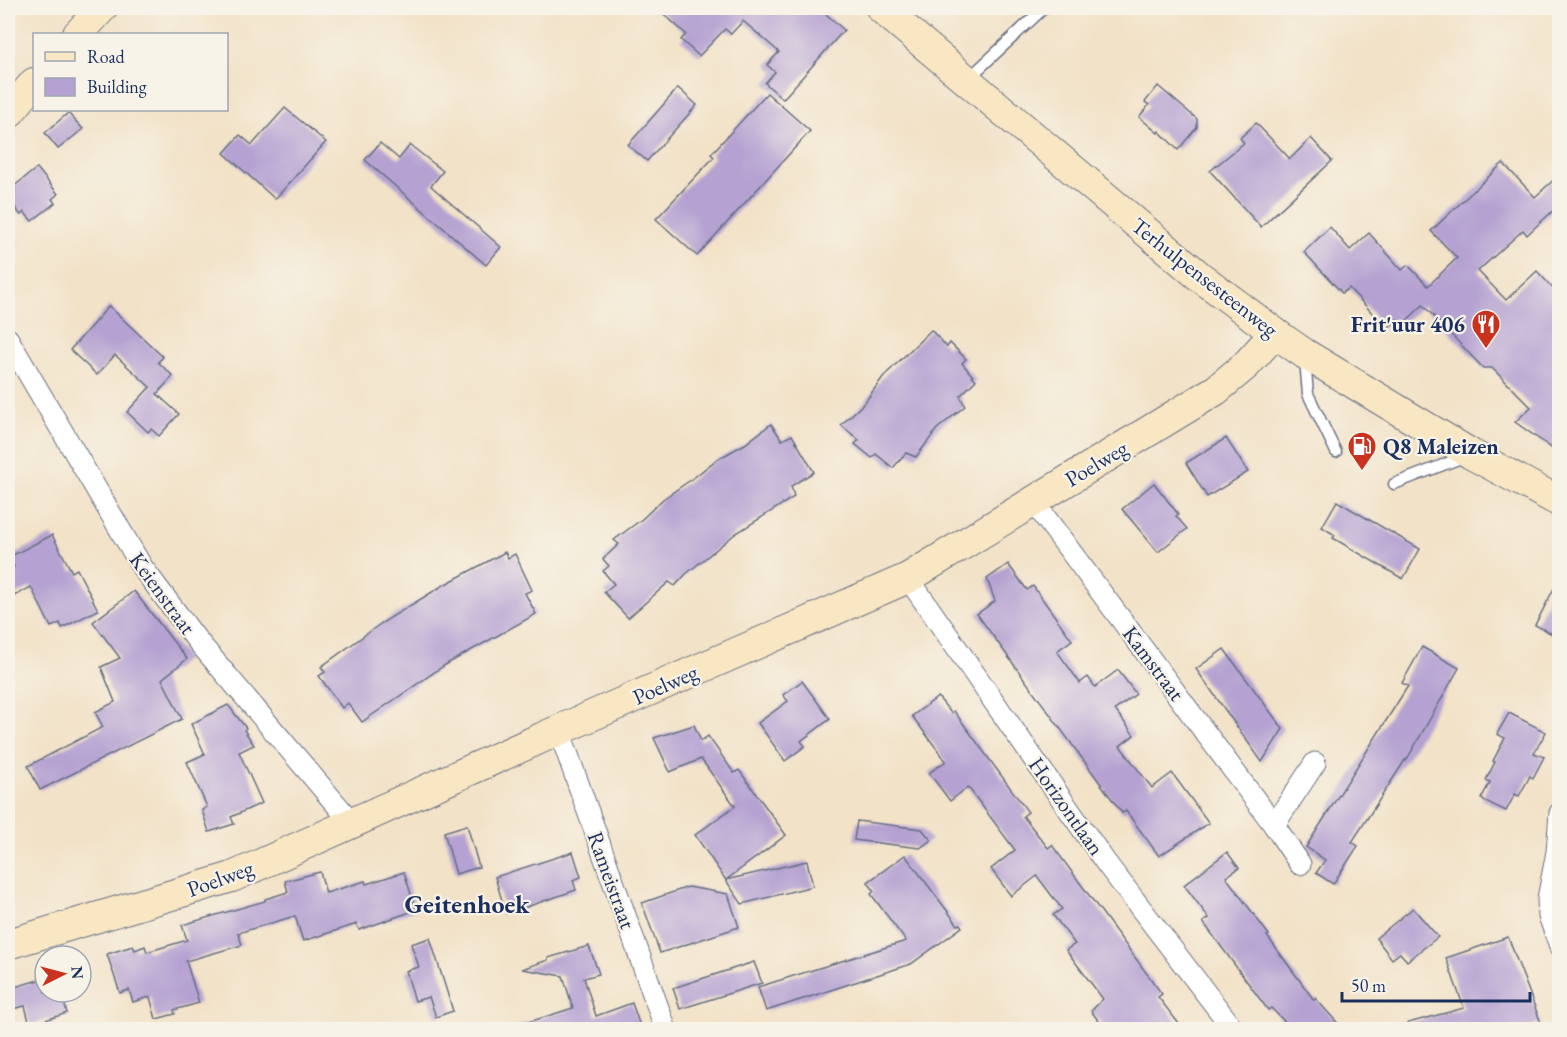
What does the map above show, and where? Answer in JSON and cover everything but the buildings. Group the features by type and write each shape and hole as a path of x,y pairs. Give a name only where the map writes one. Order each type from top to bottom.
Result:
{"street":[{"path":"79,33 102,8"},
{"name":"Terhulpensesteenweg","path":"881,8 1199,276 1275,333 1305,354 1471,454 1560,502"},
{"path":"8,114 33,84"},
{"name":"Poelweg","path":"8,944 232,877 559,730 908,578 1216,390 1246,365 1275,333"},
{"name":"Keienstraat","path":"8,339 142,567 204,648 352,823"},
{"name":"Kamstraat","path":"1033,501 1274,825 1300,864"},
{"name":"Horizontlaan","path":"908,578 1106,862 1234,1029"},
{"name":"Rameistraat","path":"559,730 666,1029"},
{"path":"1274,825 1315,763"},
{"path":"1560,813 1557,852 1548,899 1549,916 1560,945"}],"lane":[{"path":"968,79 1044,8"},
{"path":"1305,354 1308,394 1336,452"},
{"path":"1394,484 1471,454"}],"place":[{"name":"Frit'uur 406","path":"1486,350"},
{"name":"Q8 Maleizen","path":"1362,472"}],"district":[{"name":"Geitenhoek","path":"467,904"}]}
